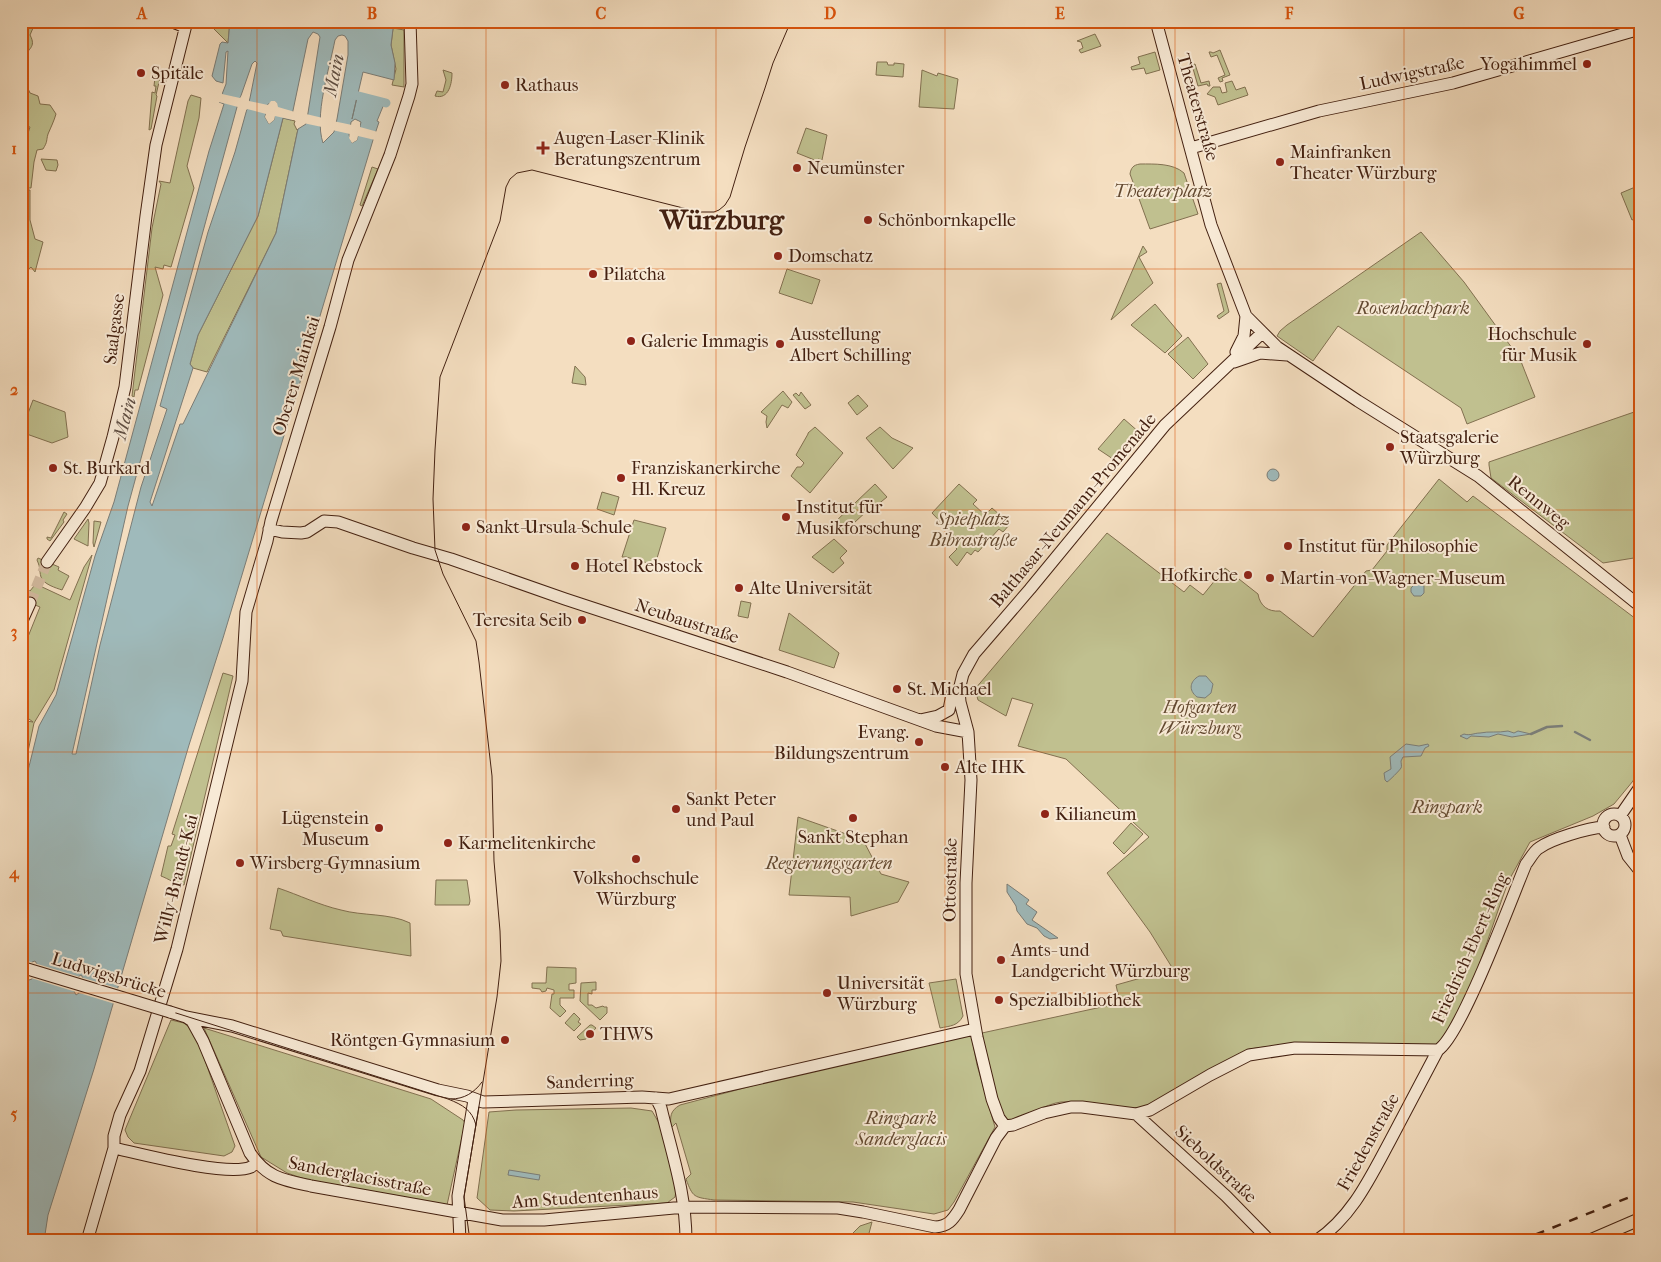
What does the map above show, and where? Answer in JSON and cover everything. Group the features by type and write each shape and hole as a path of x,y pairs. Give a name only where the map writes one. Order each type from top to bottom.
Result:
{"main road":[{"path":"1589,1241 1640,1219"},
{"path":"1610,1240 1640,1227"}],"street":[{"path":"170,21 186,24"},
{"name":"Oberer Mainkai","path":"246,612 285,469 330,327 348,260 390,155 410,96 412,84 410,21"},
{"name":"Theaterstraße","path":"1156,21 1211,224 1246,316 1262,333"},
{"name":"Saalgasse","path":"47,562 100,483 113,437 126,378 156,145 186,24"},
{"name":"Ludwigstraße","path":"1191,148 1319,111 1453,83 1640,29"},
{"path":"1229,363 1244,336 1246,316"},
{"name":"Rennweg","path":"1262,333 1291,356 1366,406 1478,476 1640,606"},
{"name":"Balthasar-Neumann-Promenade","path":"950,708 952,694 959,690 963,674 974,654 1165,425 1262,333"},
{"name":"Balthasar-Neumann-Promenade","path":"1229,363 1260,353 1291,356"},
{"name":"Neubaustraße","path":"269,529 301,533 307,532 324,521 338,522 787,672 936,726 968,732"},
{"path":"21,623 30,603"},
{"name":"Willy-Brandt-Kai","path":"87,1241 114,1148 114,1136 120,1115 140,1071 171,972 242,681 246,612"},
{"name":"Ottostraße","path":"959,690 968,732 971,780 966,882 966,974 992,1099 999,1118 1005,1126"},
{"path":"919,720 938,716 950,708 959,710 963,715"},
{"name":"Friedrich-Ebert-Ring","path":"1005,1126 1014,1125 1044,1113 1071,1107 1136,1114 1150,1110 1249,1055 1295,1048 1438,1050 1443,1046 1460,1019 1526,864 1537,849 1552,841 1604,827 1604,821 1609,816 1613,814 1620,816 1640,787"},
{"path":"1604,827 1609,835 1620,835 1623,832 1625,822 1620,816"},
{"path":"1620,835 1628,856 1640,871"},
{"name":"Ludwigsbrücke","path":"21,966 186,1017"},
{"path":"114,1148 190,1164 230,1169 251,1167 257,1162 250,1153 207,1049 196,1027 186,1017"},
{"name":"Sanderring","path":"186,1017 232,1026 480,1102 642,1097 671,1098 976,1029"},
{"path":"196,1027 210,1021"},
{"name":"Friedenstraße","path":"1316,1241 1328,1233 1356,1202 1416,1094 1438,1050"},
{"path":"656,1098 661,1108 681,1186 685,1207 686,1241"},
{"path":"460,1241 458,1196 474,1100"},
{"name":"Sieboldstraße","path":"1136,1114 1226,1196 1270,1241"},
{"path":"685,1207 838,1208 935,1227 945,1226 952,1221 959,1210 996,1138 1005,1126"},
{"name":"Sanderglacisstraße","path":"257,1162 281,1180 458,1213"},
{"name":"Am Studentenhaus","path":"458,1213 502,1220 524,1221 685,1207"}],"green space":[{"path":"21,21 38,21 38,24 33,28 30,35 32,45 26,55 21,71"},
{"path":"199,21 230,21 228,43 210,25"},
{"path":"393,28 404,30 404,87 392,85 396,69 391,45"},
{"path":"1095,34 1101,46 1081,53 1079,50 1083,48 1081,42 1077,41"},
{"path":"1220,50 1230,75 1222,78 1223,81 1220,82 1218,78 1225,75 1217,55 1211,57 1209,52 1213,53"},
{"path":"1155,52 1160,70 1146,74 1144,68 1132,70 1131,67 1140,64 1138,57"},
{"path":"877,62 887,62 888,65 894,65 894,63 904,64 903,77 876,75"},
{"path":"1195,64 1201,83 1209,81 1210,86 1207,84 1198,86 1192,65"},
{"path":"443,70 452,73 449,90 444,96 435,96 437,91 443,92 446,80"},
{"path":"922,70 937,76 938,73 958,79 954,109 919,107"},
{"path":"21,73 30,93 38,96 40,104 50,105 56,114 45,146 43,149 37,150 31,188 27,188 27,190 30,190 30,220 35,239 43,242 35,272 31,267 21,276 21,229 24,221 21,219 21,147 24,146 30,127 21,124"},
{"path":"155,77 160,78 151,129 149,130 152,92 155,93 156,86 154,86"},
{"path":"1232,81 1236,90 1245,87 1248,95 1218,105 1215,97 1207,94 1213,87 1220,87 1222,93 1227,92 1225,83"},
{"path":"191,95 201,98 199,118 187,166 194,188 171,267 164,265 163,269 155,267 163,295 138,390 135,390 134,397 132,396 152,228 161,184 159,181 170,183 188,101"},
{"path":"283,118 295,121 294,124 298,129 276,233 207,372 193,368 190,364 198,335 258,216"},
{"path":"806,128 827,135 822,160 818,159 817,161 797,153"},
{"path":"41,159 57,160 56,171 46,170"},
{"name":"Theaterplatz","path":"1140,164 1174,167 1184,173 1198,214 1150,229 1130,174 1133,167"},
{"path":"372,167 378,169 362,206 360,205"},
{"path":"1640,185 1640,217 1632,220 1621,193"},
{"name":"Rosenbachpark","path":"1421,232 1464,282 1520,359 1535,397 1467,424 1461,408 1338,326 1313,361 1277,336 1287,325"},
{"path":"1143,246 1147,252 1139,257 1153,283 1111,320"},
{"path":"787,269 820,280 812,304 779,293"},
{"path":"1221,283 1229,312 1219,319 1217,316 1224,311 1217,284"},
{"path":"1155,304 1182,336 1165,353 1131,325"},
{"path":"1188,337 1208,364 1193,379 1168,354"},
{"path":"575,366 585,377 586,385 572,383"},
{"path":"783,391 792,402 788,408 782,405 767,428 767,416 761,412"},
{"path":"801,392 811,405 805,409 793,395 796,393 799,396"},
{"path":"858,395 868,406 857,415 848,403"},
{"path":"33,400 65,412 68,437 52,443 21,432"},
{"path":"1640,410 1640,557 1603,563 1491,478 1489,462"},
{"path":"1124,419 1140,433 1116,461 1098,449"},
{"path":"815,427 843,453 810,493 791,476 797,467 801,467 804,463 796,455 808,433"},
{"path":"880,427 892,438 913,448 893,469 866,438"},
{"path":"1439,479 1467,502 1473,496 1640,622 1640,765 1633,781 1614,804 1593,816 1530,842 1508,882 1464,1008 1443,1046 1296,1043 1249,1049 1145,1107 1135,1108 1082,1102 1061,1102 1049,1105 1004,1125 998,1120 982,1033 1120,1003 1116,985 1173,969 1150,932 1107,873 1149,837 1066,759 1018,746 1033,704 1012,698 1006,716 978,700 975,689 1107,533 1184,592 1190,585 1203,595 1225,568 1258,594 1265,607 1280,611 1313,637 1366,571 1372,570 1387,551 1387,545"},
{"path":"875,484 887,497 871,510 868,510 841,535 836,521"},
{"name":"Spielplatz Bibrastraße","path":"959,484 977,500 973,504 985,515 992,508 1010,524 1003,532 999,529 978,552 975,550 971,555 967,552 957,566 949,557 957,549 949,541 954,536 932,513"},
{"path":"602,492 619,497 614,515 597,509"},
{"path":"64,512 67,514 63,520 64,522 50,541 47,537 51,538"},
{"path":"88,519 89,523 88,546 74,539"},
{"path":"634,520 666,528 655,565 622,557"},
{"path":"94,521 101,522 94,547 93,543"},
{"path":"834,539 847,551 840,558 844,563 833,573 812,557"},
{"path":"92,555 54,690 34,723 21,785 21,742 26,721 33,722 21,713 21,654 40,607 23,600 21,605 21,589 30,591 34,586 40,586 70,600 84,567"},
{"path":"38,558 59,567 58,570 69,576 62,590 44,582 40,575"},
{"path":"741,601 751,603 748,618 738,616"},
{"path":"789,613 839,653 834,668 779,650"},
{"path":"223,673 233,676 184,885 161,876 168,846 171,846 175,835 172,834"},
{"name":"Regierungsgarten","path":"798,817 863,840 881,874 909,882 898,902 851,916 850,897 789,895"},
{"path":"1131,823 1143,834 1124,854 1113,843"},
{"path":"436,880 467,880 469,905 435,905"},
{"path":"278,888 333,908 349,912 385,916 410,923 411,956 283,936 281,931 270,929"},
{"path":"547,967 576,968 576,983 569,984 569,990 574,990 574,998 560,998 560,1005 566,1011 560,1017 550,1008 554,990 547,988 546,991 542,992 540,989 532,988 532,983 546,983"},
{"path":"956,979 963,1016 956,1024 940,1028 929,983"},
{"path":"596,982 596,990 592,990 592,994 588,993 588,1005 596,1008 607,1007 607,1013 600,1020 580,1001 581,983"},
{"path":"574,1013 580,1019 578,1022 581,1024 574,1031 565,1023"},
{"path":"171,1020 184,1023 190,1028 201,1049 235,1146 232,1152 224,1156 134,1143 128,1137 125,1130"},
{"path":"590,1025 596,1028 586,1039 580,1040 577,1037"},
{"path":"204,1028 431,1099 463,1120 465,1123 447,1205 314,1182 287,1173 261,1157"},
{"name":"Ringpark Sanderglacis","path":"970,1028 977,1065 995,1127 948,1210 934,1214 853,1202 714,1200 695,1196 691,1190 686,1179 691,1174 676,1123 671,1128 671,1114 680,1105"},
{"path":"631,1108 652,1111 659,1123 677,1185 675,1197 667,1203 514,1211 490,1210 477,1198 489,1112"},
{"path":"872,1222 868,1237 852,1234 860,1226"}],"water":[{"path":"230,21 394,21 391,45 395,63 394,80 363,72 357,97 384,104 377,121 379,122 189,745 94,1069 48,1215 44,1241 21,1241 21,799 39,726 56,695 95,556 114,502 209,151 224,104 219,102 226,84 228,51 226,52 223,83 216,81 212,76 220,44 222,42 228,43","holes":["313,32 320,37 306,124 298,129 276,233 183,424 180,424 152,506 150,502 193,368 190,364 198,335 258,216 283,118 291,120 308,39","338,36 345,36 348,41 348,55 334,132 323,143 320,120 321,106 335,40","255,61 257,63 250,98 235,152 208,232 160,406 167,409 141,487 100,645 76,754 72,754 128,506 237,107 252,64","276,102 274,120 269,124 265,117 268,104","355,119 361,122 357,140 352,143 349,135 351,122","35,961 37,964 32,979 29,980 27,977 32,962","81,975 83,978 79,993 76,995 74,991 78,977"]},
{"path":"1271,469 1275,469 1279,475 1275,481 1271,481 1267,477 1267,473"},
{"path":"1416,583 1424,586 1424,593 1421,596 1414,596 1411,592 1411,588"},
{"path":"1199,676 1206,676 1213,684 1211,693 1205,698 1197,697 1191,689 1192,683"},
{"path":"1508,731 1531,734 1512,737 1498,734 1489,737 1471,736 1467,739 1460,736 1483,732"},
{"path":"1406,744 1419,746 1428,744 1429,746 1425,748 1421,756 1403,757 1401,768 1387,782 1384,773 1391,769 1390,757"},
{"path":"1007,884 1029,900 1026,904 1037,912 1032,920 1058,938 1050,939 1044,936 1037,928 1027,924 1017,911 1007,892"},
{"path":"509,1170 540,1175 539,1180 508,1175"}],"pier":[{"path":"221,88 222,94 240,98 243,94 238,112 238,107 219,102 217,104"},
{"path":"248,95 249,101 268,105 271,101 275,101 278,107 295,112 293,120 275,116 274,120 269,124 265,117 266,114 247,109 242,116"},
{"path":"306,112 306,114 323,118 324,136 321,130 322,127 303,123"},
{"path":"333,121 352,125 354,121 358,121 360,127 378,132 375,140 358,136 357,140 352,143 349,138 350,134 332,130"},
{"path":"21,959 120,989 115,1004 21,975"}],"waterway":[{"path":"351,94 386,103"},
{"path":"1531,734 1547,727 1562,726"},
{"path":"1575,732 1590,740"}],"tunnel":[{"path":"30,603 47,562"}],"tram line":[{"path":"470,1241 464,1197 497,997 501,961 500,931 494,861 492,776 476,641 443,574 435,550 433,499 440,377 500,221 506,187 510,179 517,173 532,170 699,212 719,210 730,197 773,63 791,21"},
{"path":"21,964 448,1099 466,1109 472,1115 476,1125"},
{"path":"451,1099 468,1095 482,1082"}],"railway":[{"path":"1519,1241 1640,1193"}],"place":[{"name":"Yogahimmel","path":"1587,64"},
{"name":"Spitäle","path":"141,73"},
{"name":"Rathaus","path":"505,85"},
{"name":"Augen-Laser-Klinik Beratungszentrum","path":"543,148"},
{"name":"Mainfranken Theater Würzburg","path":"1280,162"},
{"name":"Neumünster","path":"797,168"},
{"name":"Schönbornkapelle","path":"868,220"},
{"name":"Domschatz","path":"778,256"},
{"name":"Pilatcha","path":"593,274"},
{"name":"Galerie Immagis","path":"631,341"},
{"name":"Ausstellung Albert Schilling","path":"780,344"},
{"name":"Hochschule für Musik","path":"1587,344"},
{"name":"Staatsgalerie Würzburg","path":"1390,447"},
{"name":"St. Burkard","path":"53,468"},
{"name":"Franziskanerkirche Hl. Kreuz","path":"621,478"},
{"name":"Institut für Musikforschung","path":"786,517"},
{"name":"Sankt-Ursula-Schule","path":"466,527"},
{"name":"Institut für Philosophie","path":"1288,546"},
{"name":"Hotel Rebstock","path":"575,566"},
{"name":"Hofkirche","path":"1248,575"},
{"name":"Martin-von-Wagner-Museum","path":"1270,578"},
{"name":"Alte Universität","path":"739,588"},
{"name":"Teresita Seib","path":"582,620"},
{"name":"St. Michael","path":"897,689"},
{"name":"Evang. Bildungszentrum","path":"919,742"},
{"name":"Alte IHK","path":"945,767"},
{"name":"Sankt Peter und Paul","path":"676,809"},
{"name":"Kilianeum","path":"1045,814"},
{"name":"Sankt Stephan","path":"853,818"},
{"name":"Lügenstein Museum","path":"379,828"},
{"name":"Karmelitenkirche","path":"448,843"},
{"name":"Volkshochschule Würzburg","path":"636,859"},
{"name":"Wirsberg-Gymnasium","path":"240,863"},
{"name":"Amts- und Landgericht Würzburg","path":"1001,960"},
{"name":"Universität Würzburg","path":"827,993"},
{"name":"Spezialbibliothek","path":"999,1000"},
{"name":"THWS","path":"590,1034"},
{"name":"Röntgen-Gymnasium","path":"505,1040"}],"district":[{"name":"Würzburg","path":"722,219"}],"water label":[{"name":"Main","path":"333,75"},
{"name":"Main","path":"124,418"}],"park label":[{"name":"Hofgarten Würzburg","path":"1200,718"},
{"name":"Ringpark","path":"1447,807"}]}
